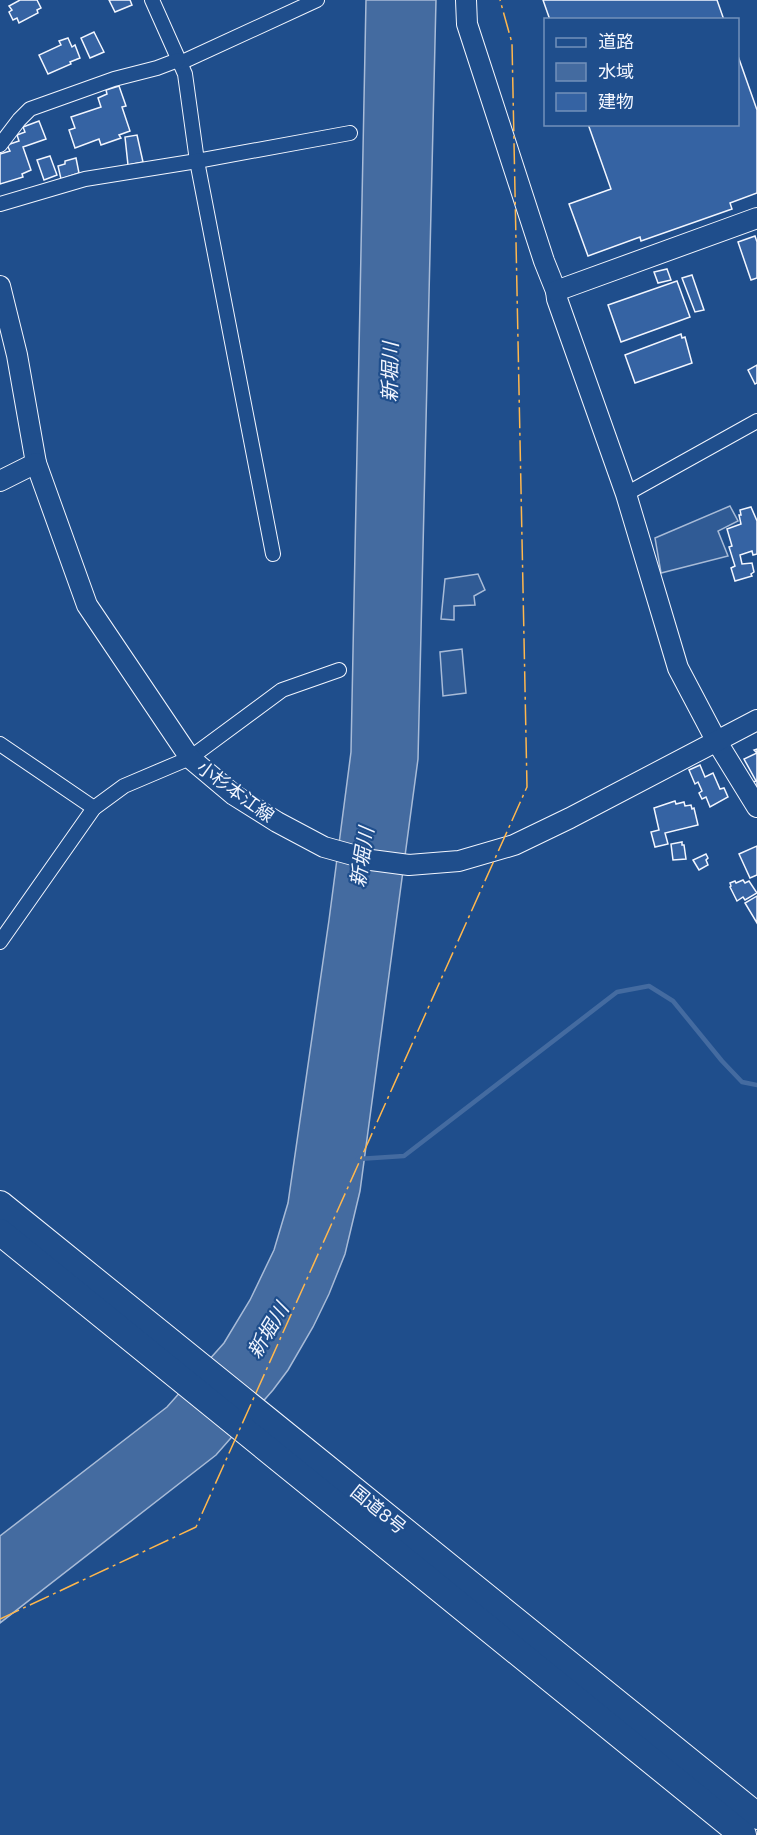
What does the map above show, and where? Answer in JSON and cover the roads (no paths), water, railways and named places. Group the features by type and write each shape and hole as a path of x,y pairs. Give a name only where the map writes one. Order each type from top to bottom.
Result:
{"highway":[{"name":"国道8号","path":"0,1204 151,1341"},
{"name":"国道8号","path":"0,1232 151,1341 757,1816"},
{"name":"国道8号","path":"280,1444 743,1835"}],"main road":[{"path":"466,0 467,24 544,261 626,494 678,668 717,742 757,807"},
{"path":"556,291 757,218"},
{"name":"小杉本江線","path":"0,286 17,355 36,463 87,605 190,758 234,795 277,822 333,850 372,861 409,865 459,861 514,845 757,720"},
{"path":"0,481 36,463"}],"street":[{"path":"152,0 185,74 197,162 273,554"},
{"path":"0,145 18,120 30,109 114,79 179,62 317,0"},
{"path":"0,204 85,179 197,162 350,133"},
{"path":"626,494 757,422"},
{"path":"0,942 94,808 124,786 190,758 282,690 339,670"},
{"path":"0,744 94,808"}],"water":[{"name":"新堀川","path":"366,0 436,0 418,759 360,1191 345,1254 329,1294 288,1370 273,1390 216,1455 0,1623 0,1536 167,1407 224,1343 250,1300 274,1250 288,1203 351,752"}],"waterway":[{"path":"358,1159 404,1156 617,992 649,986 673,1001 742,1082 757,1085"}]}
